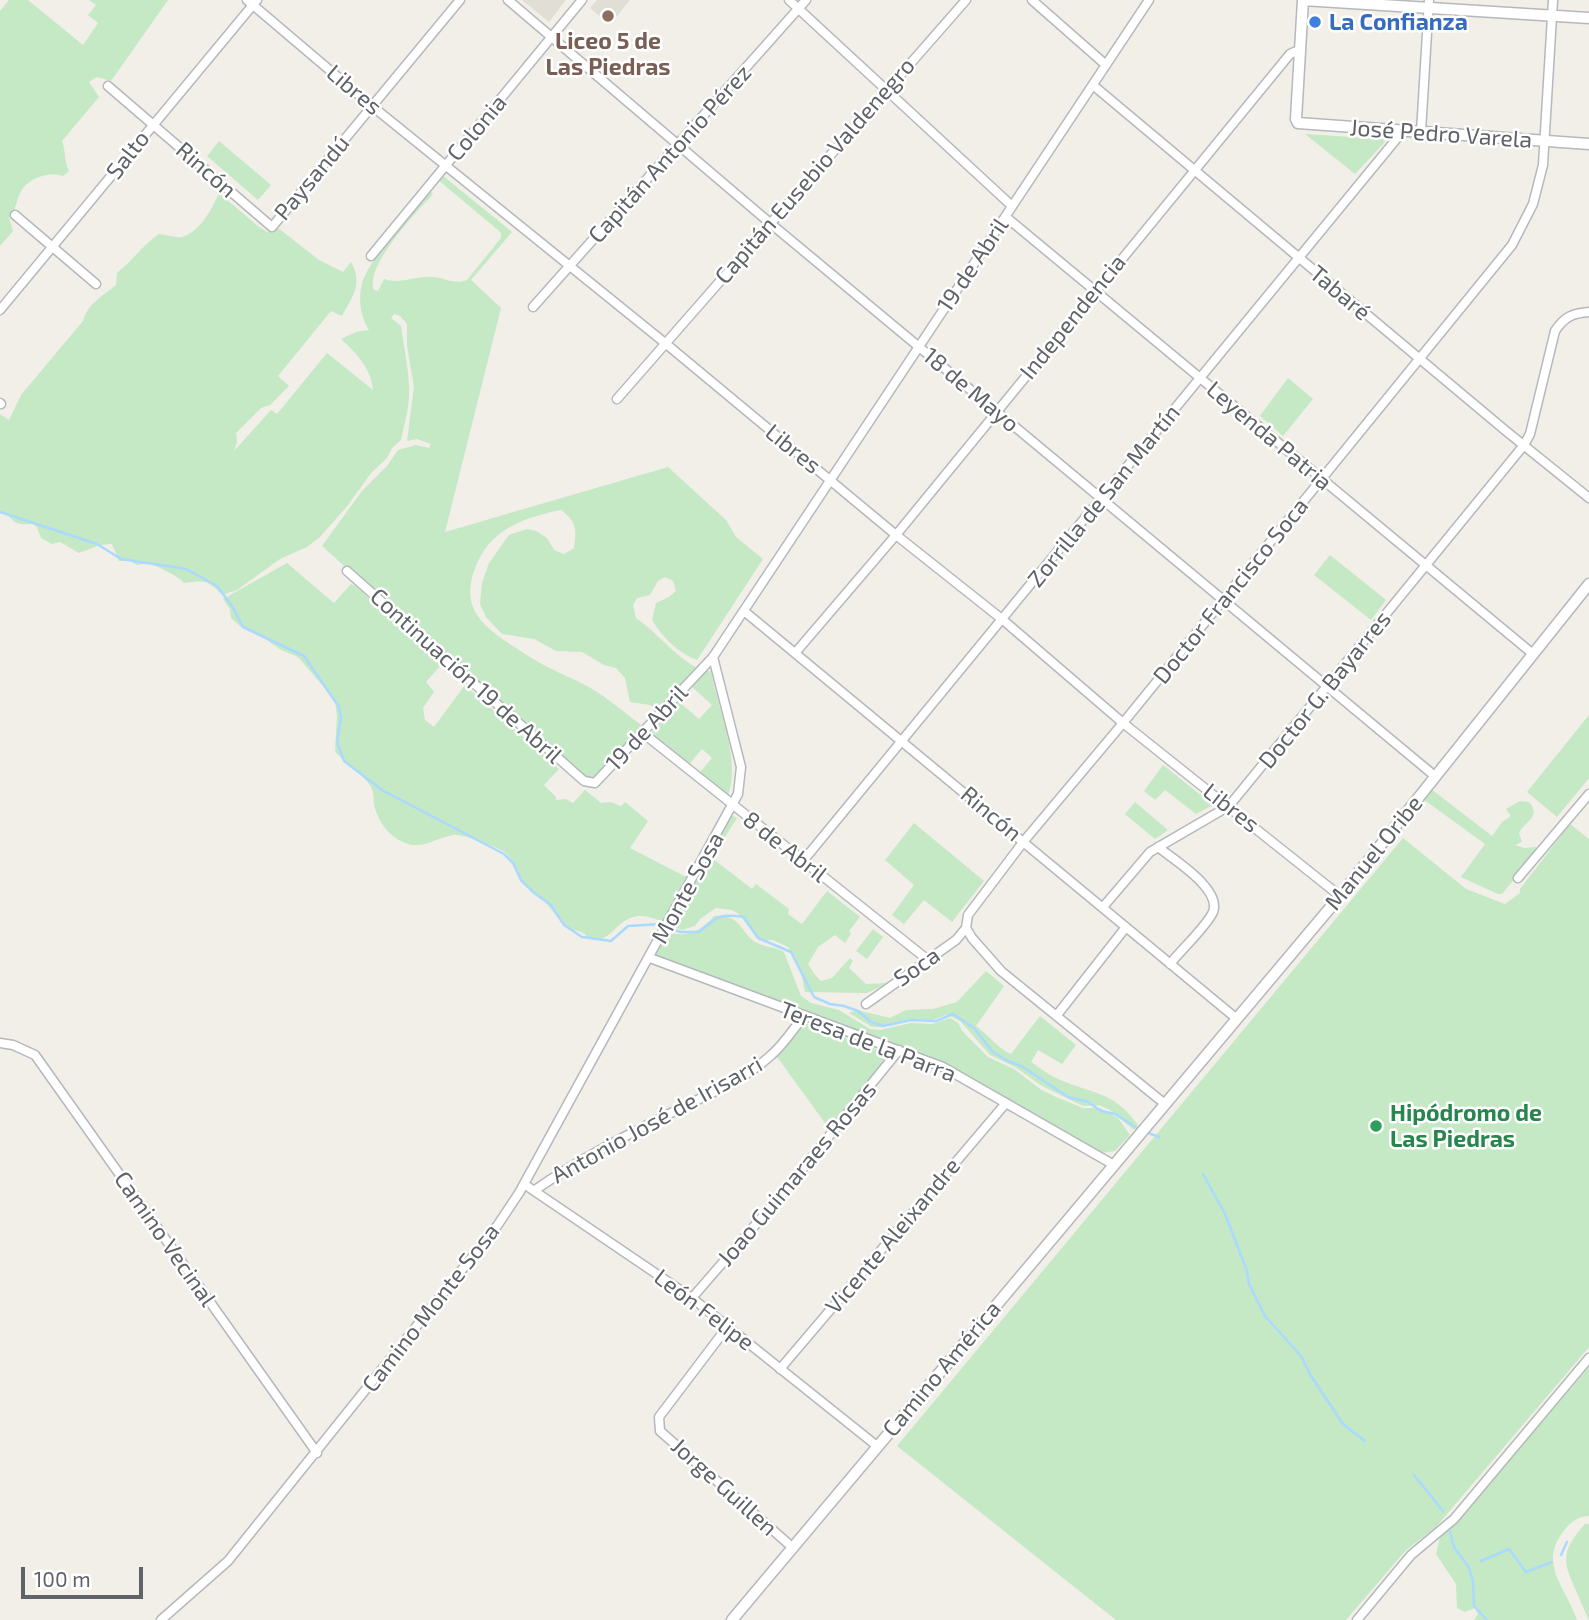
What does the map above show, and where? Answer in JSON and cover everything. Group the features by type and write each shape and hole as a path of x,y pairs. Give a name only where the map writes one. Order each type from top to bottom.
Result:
{"street":[{"name":"Paysandú","path":"272,226 460,0"},
{"name":"18 de Mayo","path":"508,0 770,223 1436,777"},
{"name":"Colonia","path":"371,256 582,0"},
{"path":"789,0 1012,206"},
{"name":"Capitán Antonio Pérez","path":"533,307 806,0"},
{"name":"Capitán Eusebio Valdenegro","path":"617,400 966,0"},
{"path":"1032,0 1107,65"},
{"name":"19 de Abril","path":"584,781 595,783 713,657 1149,0"},
{"path":"1299,50 1303,0 1429,4 1589,18"},
{"name":"Doctor Francisco Soca","path":"966,928 971,909 1024,841 1517,237 1540,182 1553,0"},
{"name":"Libres","path":"252,2 372,106 665,343 895,535 1003,620 1123,723 1340,896"},
{"name":"Salto","path":"0,310 54,248 252,2"},
{"path":"1420,132 1429,4"},
{"name":"José Pedro Varela","path":"1299,50 1296,119 1302,125 1589,144"},
{"name":"Independencia","path":"796,652 1290,54 1299,50"},
{"name":"Rincón","path":"108,86 272,226"},
{"name":"Tabaré","path":"1094,86 1298,259 1589,498"},
{"name":"Zorrilla de San Martín","path":"803,861 1403,131"},
{"path":"15,215 96,284"},
{"name":"Leyenda Patria","path":"1006,217 1533,654"},
{"name":"Doctor G. Bayarres","path":"1103,907 1143,859 1158,847 1229,806 1328,687 1524,445 1530,434 1555,331 1561,321 1570,315 1589,312"},
{"name":"Continuación 19 de Abril","path":"347,571 584,781"},
{"name":"Manuel Oribe","path":"1153,1118 1340,896 1589,584"},
{"name":"Rincón","path":"744,611 1237,1019"},
{"name":"Monte Sosa","path":"650,958 738,794 741,767 713,657"},
{"name":"8 de Abril","path":"643,733 928,960"},
{"path":"1518,878 1589,794"},
{"path":"1158,847 1206,886 1213,896 1214,904 1210,916 1170,964"},
{"path":"1057,1015 1126,927"},
{"path":"966,928 978,948 1001,971 1166,1104"},
{"name":"Soca","path":"866,1004 956,940 966,928"},
{"name":"Teresa de la Parra","path":"650,958 943,1067 1114,1165"},
{"name":"Camino Monte Sosa","path":"161,1620 228,1561 497,1226 524,1184 650,958"},
{"name":"Antonio José de Irisarri","path":"535,1190 578,1163 716,1091 760,1064 782,1044 803,1016"},
{"name":"Camino Vecinal","path":"0,1043 13,1045 35,1055 317,1453"},
{"name":"Joao Guimaraes Rosas","path":"692,1298 782,1194 899,1050"},
{"name":"Vicente Aleixandre","path":"780,1369 1006,1103"},
{"name":"Camino América","path":"732,1620 1153,1118"},
{"name":"León Felipe","path":"524,1184 692,1298 877,1446"},
{"name":"Jorge Guillen","path":"728,1326 659,1417 658,1424 660,1430 792,1548"},
{"path":"1357,1620 1411,1555 1454,1519 1589,1358"}],"shaded area":[{"path":"522,0 566,0 549,22"},
{"name":"Liceo 5 de Las Piedras","path":"597,0 630,0 610,25 590,8"}],"green space":[{"path":"9,0 28,0 83,45 98,23 88,15 96,5 89,0 168,0 111,81 97,77 89,82 99,97 62,141 69,171 63,176 42,176 23,188 9,218 13,231 0,246 0,11"},
{"path":"1305,134 1383,139 1385,142 1355,174"},
{"path":"219,141 271,185 258,200 207,156"},
{"path":"442,175 512,232 471,280 501,308 445,532 668,467 726,520 736,537 763,559 697,660 671,644 652,620 656,603 676,591 673,581 665,577 658,581 650,595 637,598 633,605 636,618 680,657 697,668 693,676 658,711 650,705 630,702 625,678 616,668 604,665 582,652 556,651 534,639 502,634 486,617 480,604 482,583 489,563 509,535 527,529 536,531 547,538 554,550 564,554 574,548 575,536 574,526 566,514 561,510 524,520 502,532 485,549 472,578 470,592 477,615 506,642 593,689 641,725 641,731 592,779 584,781 322,546 362,491 387,466 398,450 416,445 429,448 431,444 417,439 407,441 414,387 407,346 407,324 400,316 394,314 391,318 401,326 409,379 408,403 401,440 320,537 307,547 280,559 237,590 222,595 210,584 184,583 173,574 149,563 137,565 130,561 119,561 112,544 100,545 79,553 60,542 52,544 41,538 37,527 32,524 18,523 7,514 0,513 0,414 9,420 21,395 83,321 88,309 116,285 117,273 159,234 182,237 194,230 209,213 219,193 259,227 267,232 278,228 319,260 343,272 351,262 356,277 355,290 342,316 331,311 278,376 289,386 270,405 261,408 236,433 234,451 271,410 277,414 327,353 373,390 366,368 341,339 369,330 360,305 364,278 384,245 428,189 433,194 404,226 377,267 373,279 374,290 378,291 384,279 397,281 427,277 454,282 467,280 501,238 498,230 437,179"},
{"path":"1288,378 1313,399 1283,436 1260,416"},
{"path":"1330,555 1386,600 1371,620 1314,575"},
{"path":"287,563 334,603 351,584 357,587 442,664 426,682 434,692 423,708 425,720 434,727 465,685 559,769 544,785 556,800 566,799 573,803 585,790 601,803 611,802 621,806 625,802 648,821 630,848 686,877 662,922 636,916 627,919 607,936 592,939 564,925 541,898 522,883 510,858 503,851 457,835 417,845 402,842 390,833 377,813 370,784 335,751 335,700 298,657 281,650 254,631 241,627 231,618 230,609 223,599"},
{"path":"704,671 711,671 731,753 731,786 726,800 696,777 712,758 702,749 685,769 649,739 650,732 678,701 699,719 712,705 691,686"},
{"path":"1589,715 1589,778 1557,817 1527,792"},
{"path":"1163,765 1213,805 1196,814 1165,790 1155,800 1144,791"},
{"path":"1431,789 1492,836 1502,822 1511,816 1506,809 1520,801 1529,802 1533,807 1531,819 1519,833 1522,842 1515,845 1524,848 1536,847 1535,854 1502,894 1461,877 1485,844 1423,799"},
{"path":"1135,802 1168,830 1155,839 1125,814"},
{"path":"731,815 737,818 712,858 752,889 756,884 789,909 788,914 802,924 827,891 860,917 849,931 851,934 845,943 835,935 818,947 808,964 815,975 821,981 832,978 850,958 853,961 849,968 866,984 888,983 867,993 805,992 802,977 788,947 773,940 756,937 739,914 732,910 716,908 695,926 682,930 669,925 726,818"},
{"path":"914,823 984,881 952,922 924,900 904,924 892,915 914,885 885,860"},
{"name":"Hipódromo de Las Piedras","path":"1570,824 1589,839 1589,1347 1436,1527 1406,1550 1346,1620 1116,1620 897,1446 1403,838 1466,889 1505,904 1520,893 1520,889"},
{"path":"714,916 736,921 752,940 784,952 801,996 811,1003 839,1010 870,1029 880,1030 911,1023 932,1024 950,1018 958,1023 963,1032 988,1057 1014,1069 1040,1089 1056,1097 1083,1108 1100,1108 1118,1118 1130,1135 1115,1151 1101,1153 976,1080 929,1056 656,955 667,931 687,934 704,926"},
{"path":"873,929 883,937 867,959 856,951"},
{"path":"986,971 1004,986 976,1026 1011,1054 1040,1016 1076,1045 1062,1064 1038,1050 1031,1062 1054,1077 1109,1098 1129,1113 1138,1125 1134,1130 1110,1110 1099,1105 1083,1106 1042,1086 1015,1067 990,1055 960,1021 950,1016 932,1020 909,1019 872,1027 849,1013 857,1010 890,1018 906,1010 933,1009 957,1002"},
{"path":"804,1023 882,1051 887,1060 830,1130 775,1054"},
{"path":"1589,1367 1589,1516 1579,1518 1568,1525 1557,1541 1553,1564 1577,1620 1474,1620 1478,1614 1475,1608 1465,1612 1457,1608 1456,1584 1436,1554 1440,1537 1449,1530"},
{"path":"1585,1524 1589,1524 1589,1620 1569,1574 1566,1558 1571,1543"}],"waterway":[{"path":"0,512 97,544 121,559 186,569 217,586 243,627 304,656 339,707 341,718 337,742 344,761 382,790 504,854 513,863 521,880 551,905 564,925 582,937 611,941 628,926 661,924 680,932 699,932 719,917 744,917 758,938 791,952 814,997 858,1011 871,1022 883,1026 911,1020 936,1021 953,1014 974,1028 992,1051 1006,1060 1023,1067 1068,1097 1088,1102 1101,1111 1115,1114 1140,1130"},
{"path":"1146,1132 1159,1137"},
{"path":"1203,1174 1225,1214 1247,1271 1249,1284 1265,1316 1301,1356 1343,1424 1365,1441"},
{"path":"1414,1475 1443,1511"},
{"path":"1450,1532 1454,1547 1468,1566 1473,1581 1474,1606 1487,1620"},
{"path":"1561,1555 1567,1542"},
{"path":"1481,1561 1509,1549 1526,1572 1552,1562"}],"place":[{"name":"Liceo 5 de Las Piedras","path":"608,16"},
{"name":"La Confianza","path":"1315,22"},
{"name":"Hipódromo de Las Piedras","path":"1376,1126"}]}
